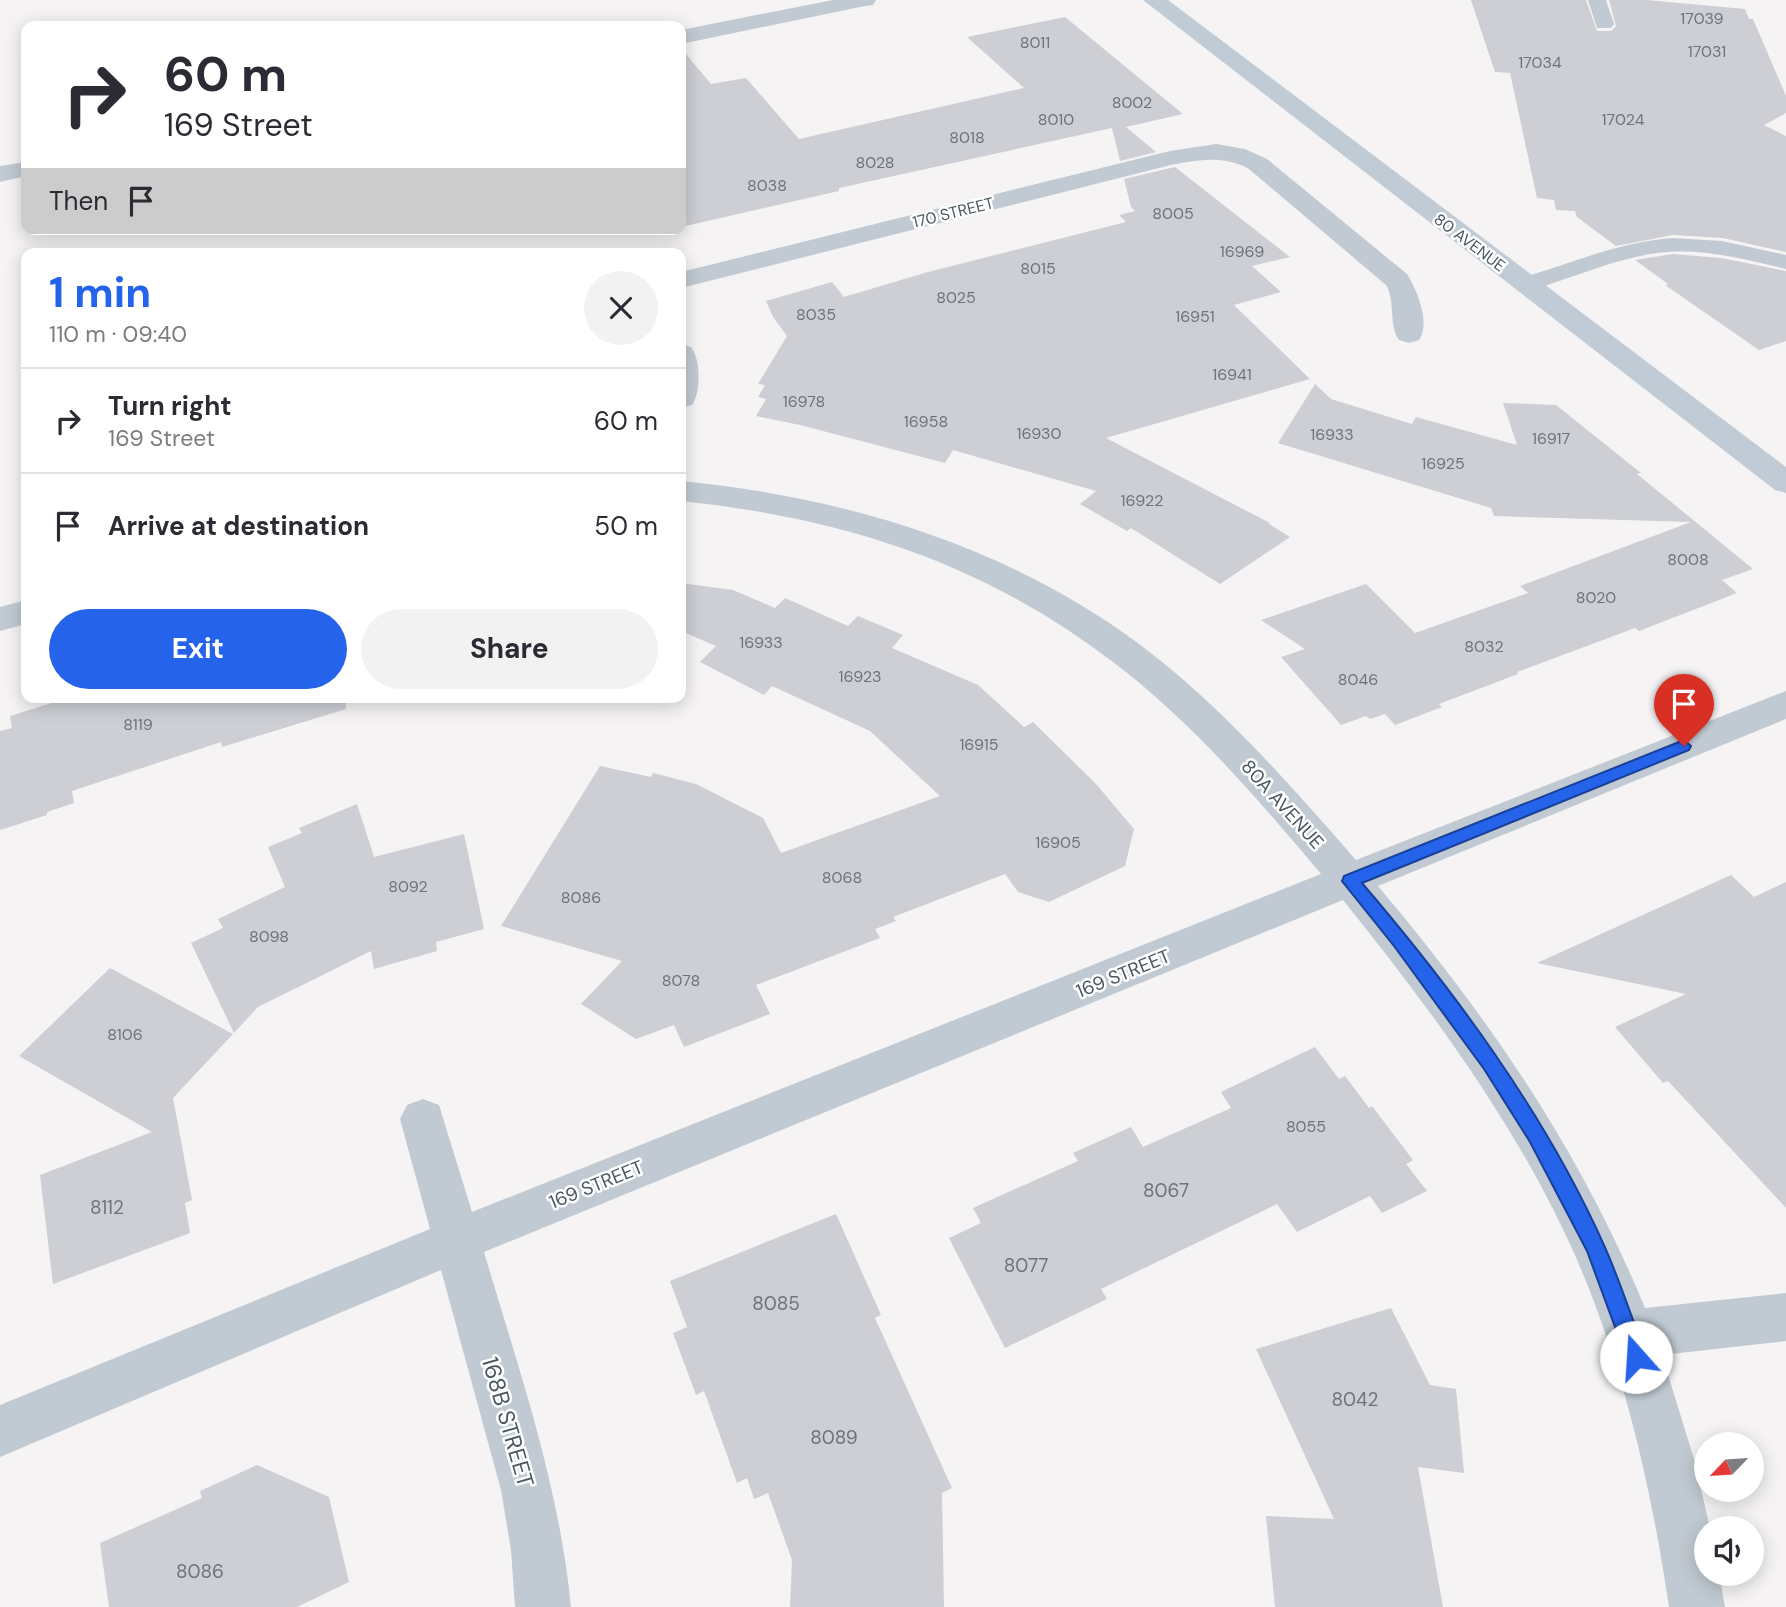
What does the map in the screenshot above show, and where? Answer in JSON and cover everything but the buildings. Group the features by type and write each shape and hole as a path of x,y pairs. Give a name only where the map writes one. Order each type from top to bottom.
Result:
{"main road":[{"name":"80 AVENUE","path":"1154,0 1786,484"}],"street":[{"path":"686,36 865,0"},
{"name":"170 STREET","path":"686,279 1170,158 1226,150 1258,164 1396,281 1406,295 1409,334"},
{"path":"0,174 21,170"},
{"name":"80A AVENUE","path":"686,492 742,498 838,517 945,552 1018,584 1088,625 1157,677 1199,714 1401,941 1490,1064 1536,1136 1591,1238 1629,1334 1666,1450 1697,1607"},
{"path":"0,619 21,613"},
{"name":"169 STREET","path":"0,1431 458,1240 1786,704"},
{"path":"423,1119 458,1240"},
{"name":"168B STREET","path":"458,1240 527,1490 538,1550 543,1607"},
{"path":"1629,1334 1786,1317"}],"lane":[{"path":"1597,0 1604,24"},
{"path":"1526,284 1644,248 1670,245 1714,247 1786,262"}],"route":[{"path":"1636,1357 1595,1247 1536,1136 1490,1064 1401,941 1350,881 1684,746"}]}
